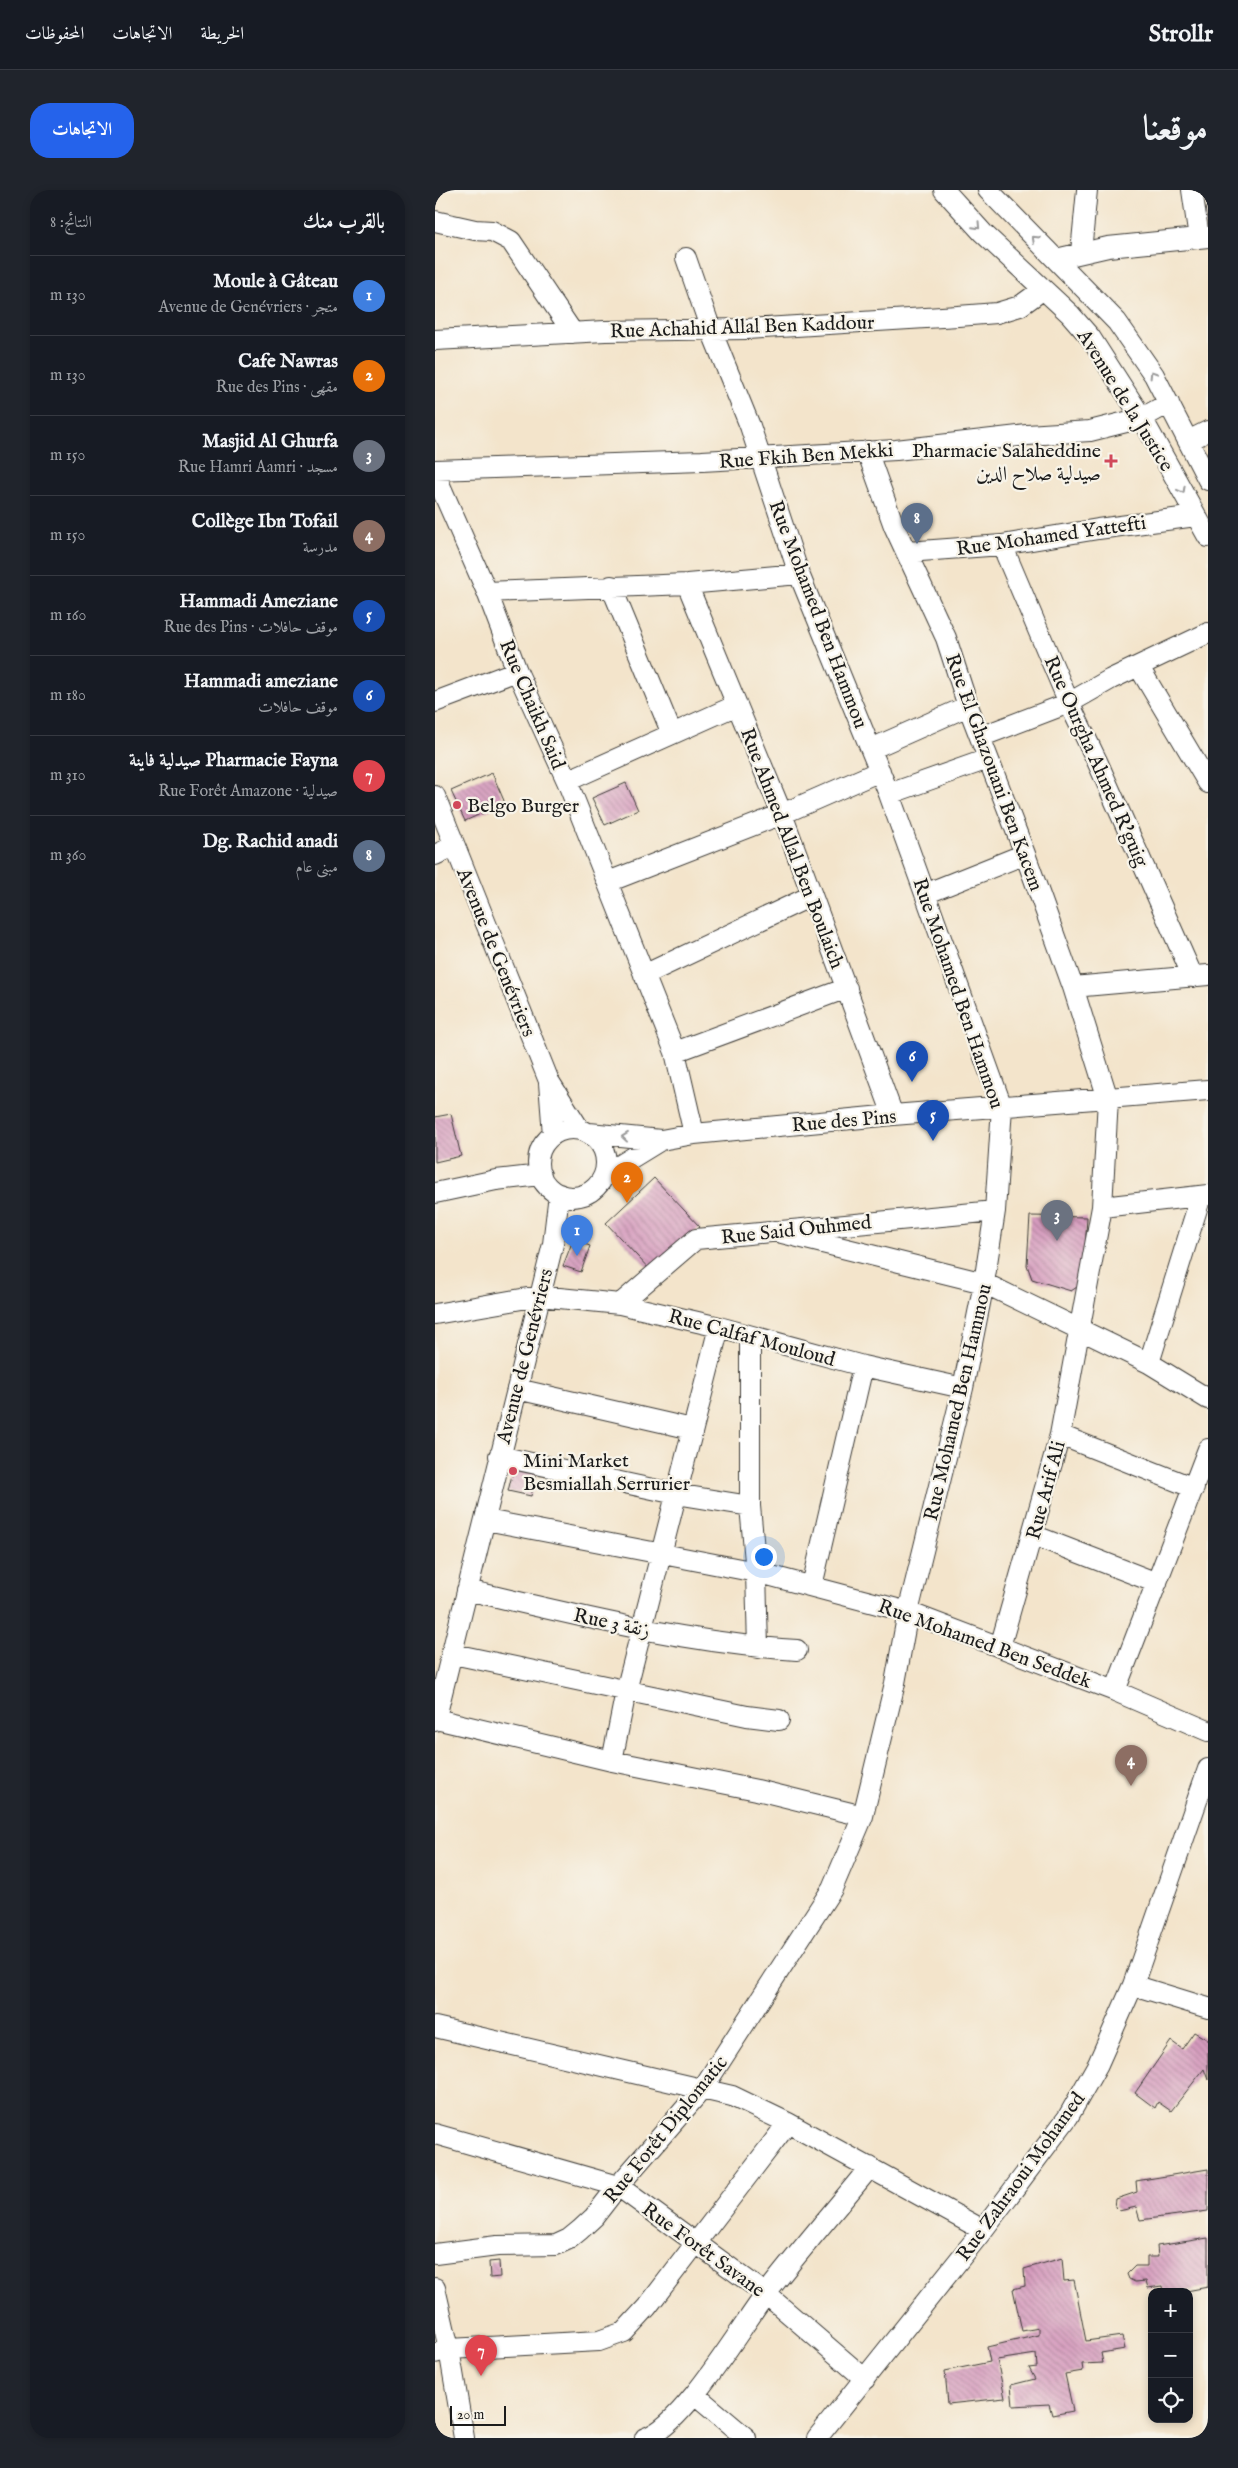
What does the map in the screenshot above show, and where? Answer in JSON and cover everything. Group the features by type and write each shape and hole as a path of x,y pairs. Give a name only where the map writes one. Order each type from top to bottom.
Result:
{"street":[{"name":"Avenue de la Justice","path":"944,190 983,233 1042,290 1070,314 1090,337 1143,418 1208,537"},
{"name":"Avenue de la Justice","path":"988,190 1117,322 1154,375 1208,480"},
{"path":"1081,252 1087,190"},
{"path":"1057,260 1081,252 1108,247 1203,238 1192,190"},
{"path":"435,220 475,230 492,231 511,241 573,332"},
{"name":"Rue Mohamed Ben Hammou","path":"686,258 711,330 750,426 759,458 799,574 889,794 1002,1107 995,1211 984,1282 963,1388 908,1612 895,1683 863,1816"},
{"name":"Rue Achahid Allal Ben Kaddour","path":"435,340 573,332 711,330 997,313 1020,306 1042,290"},
{"name":"Rue Fkih Ben Mekki","path":"435,472 817,456 1027,435 1090,431 1143,418 1169,403"},
{"path":"1188,441 1208,431"},
{"name":"Rue El Ghazouani Ben Kacem","path":"867,451 885,503 946,638 980,737 1025,854 1073,988 1108,1099"},
{"name":"Rue Chaikh Said","path":"435,472 487,592 517,671 567,781 675,1052 694,1134"},
{"name":"Rue Mohamed Yattefti","path":"907,552 1002,545 1098,529 1196,516"},
{"name":"Rue Ourgha Ahmed R'guig","path":"1002,545 1069,703 1200,976"},
{"path":"487,592 687,584 799,574"},
{"name":"Rue Ahmed Allal Ben Boulaich","path":"687,584 782,814 893,1114"},
{"path":"611,586 672,734"},
{"path":"980,737 1069,703 1111,679 1208,633"},
{"path":"1139,667 1208,783"},
{"path":"435,702 517,671"},
{"path":"567,781 737,705"},
{"path":"871,748 969,706"},
{"path":"889,794 988,759"},
{"path":"608,882 782,814 880,772"},
{"name":"Avenue de Genévriers","path":"435,796 549,1081 584,1132"},
{"path":"435,855 454,846"},
{"path":"925,894 1025,854"},
{"path":"644,975 811,896"},
{"path":"1073,988 1200,976"},
{"path":"675,1052 847,988"},
{"name":"Avenue de Genévriers","path":"549,1081 553,1135"},
{"name":"Rue des Pins","path":"584,1132 661,1140 694,1134 893,1114 1208,1090"},
{"name":"Rue Arif Ali","path":"1000,1647 1060,1436 1102,1207 1108,1099"},
{"path":"561,1131 584,1132 602,1147 606,1165 604,1174 599,1184 590,1192 580,1196 559,1194 545,1183 541,1175 539,1157 541,1149 553,1135 561,1131"},
{"name":"Rue des Pins","path":"604,1174 661,1140"},
{"path":"435,1193 496,1180 541,1175"},
{"name":"Avenue de Genévriers","path":"435,1720 453,1654 467,1590 486,1520 499,1456 553,1244 559,1194"},
{"path":"1102,1207 1205,1196 1149,1363"},
{"name":"Rue Said Ouhmed","path":"620,1304 696,1239 995,1211"},
{"path":"774,1231 984,1282 1149,1363 1208,1399"},
{"name":"Rue Calfaf Mouloud","path":"435,1314 539,1296 620,1304 863,1366 963,1388"},
{"path":"612,1761 626,1691 719,1328"},
{"path":"750,1337 750,1506 756,1572 758,1648"},
{"path":"812,1586 863,1366"},
{"path":"517,1389 692,1429"},
{"path":"1060,1436 1194,1488"},
{"path":"1115,1691 1208,1449"},
{"path":"499,1456 676,1494 750,1506"},
{"name":"Rue Mohamed Ben Seddek","path":"486,1520 756,1572 908,1612 1115,1691 1208,1731"},
{"path":"1033,1535 1157,1583"},
{"name":"Rue 3 زنقة","path":"467,1590 642,1630 758,1648 797,1650"},
{"path":"453,1654 747,1716 779,1720"},
{"path":"435,1720 612,1761 757,1790 863,1816"},
{"name":"Rue Zahraoui Mohamed","path":"817,2438 983,2230 1068,2117 1098,2064 1133,1985 1208,1769"},
{"name":"Rue Forêt Diplomatic","path":"435,2254 497,2246 556,2245 569,2239 594,2217 618,2186 703,2088 832,1890 863,1816"},
{"path":"1133,1985 1208,2008"},
{"path":"435,2027 732,2096 788,2123 983,2230"},
{"path":"442,2351 599,2341 624,2332 647,2307 788,2123"},
{"name":"Rue Forêt Savane","path":"435,2134 618,2186 766,2294 865,2379"},
{"path":"645,2438 665,2426 695,2395 766,2294 870,2167"},
{"path":"435,2288 442,2351 464,2438"},
{"path":"695,2395 746,2438"}],"building":[{"path":"492,773 505,803 465,821 451,791"},
{"path":"626,783 638,810 605,825 592,798"},
{"path":"451,1114 461,1156 435,1162 435,1117"},
{"path":"654,1178 700,1227 652,1272 606,1223"},
{"path":"1030,1216 1087,1217 1083,1283 1071,1291 1032,1279 1027,1265"},
{"path":"573,1240 590,1246 581,1272 563,1266"},
{"path":"514,1467 536,1472 531,1496 508,1491"},
{"path":"1194,2032 1208,2040 1208,2080 1204,2069 1171,2111 1158,2102 1155,2108 1135,2093 1171,2041 1182,2049"},
{"path":"1208,2169 1208,2211 1140,2220 1136,2207 1119,2211 1115,2207 1116,2199 1137,2192 1136,2181"},
{"path":"1208,2238 1208,2287 1193,2290 1193,2288 1162,2288 1162,2286 1148,2288 1146,2281 1135,2282 1129,2279 1127,2274 1135,2266 1147,2266 1147,2257 1158,2257 1157,2246"},
{"path":"1062,2258 1064,2281 1074,2280 1086,2341 1122,2336 1125,2349 1101,2353 1103,2363 1082,2364 1083,2371 1065,2374 1073,2411 1052,2415 1049,2404 1013,2406 1011,2385 1035,2379 1029,2368 1037,2367 1036,2354 997,2360 1005,2398 948,2404 945,2371 990,2362 987,2347 1039,2335 1039,2328 1022,2331 1013,2289 1025,2286 1024,2269"},
{"path":"499,2261 500,2277 490,2278 489,2262"}],"place":[{"name":"Pharmacie Salaheddine صيدلية صلاح الدين","path":"1111,461"},
{"name":"Dg. Rachid anadi","path":"917,544"},
{"name":"Belgo Burger","path":"457,805"},
{"name":"Hammadi ameziane","path":"912,1082"},
{"name":"Hammadi Ameziane","path":"933,1141"},
{"name":"Cafe Nawras","path":"627,1203"},
{"name":"Masjid Al Ghurfa","path":"1057,1241"},
{"name":"Moule à Gâteau","path":"577,1256"},
{"name":"Mini Market Besmiallah Serrurier","path":"513,1471"},
{"name":"Collège Ibn Tofail","path":"1131,1786"},
{"name":"Pharmacie Fayna صيدلية فاينة","path":"481,2376"}]}
